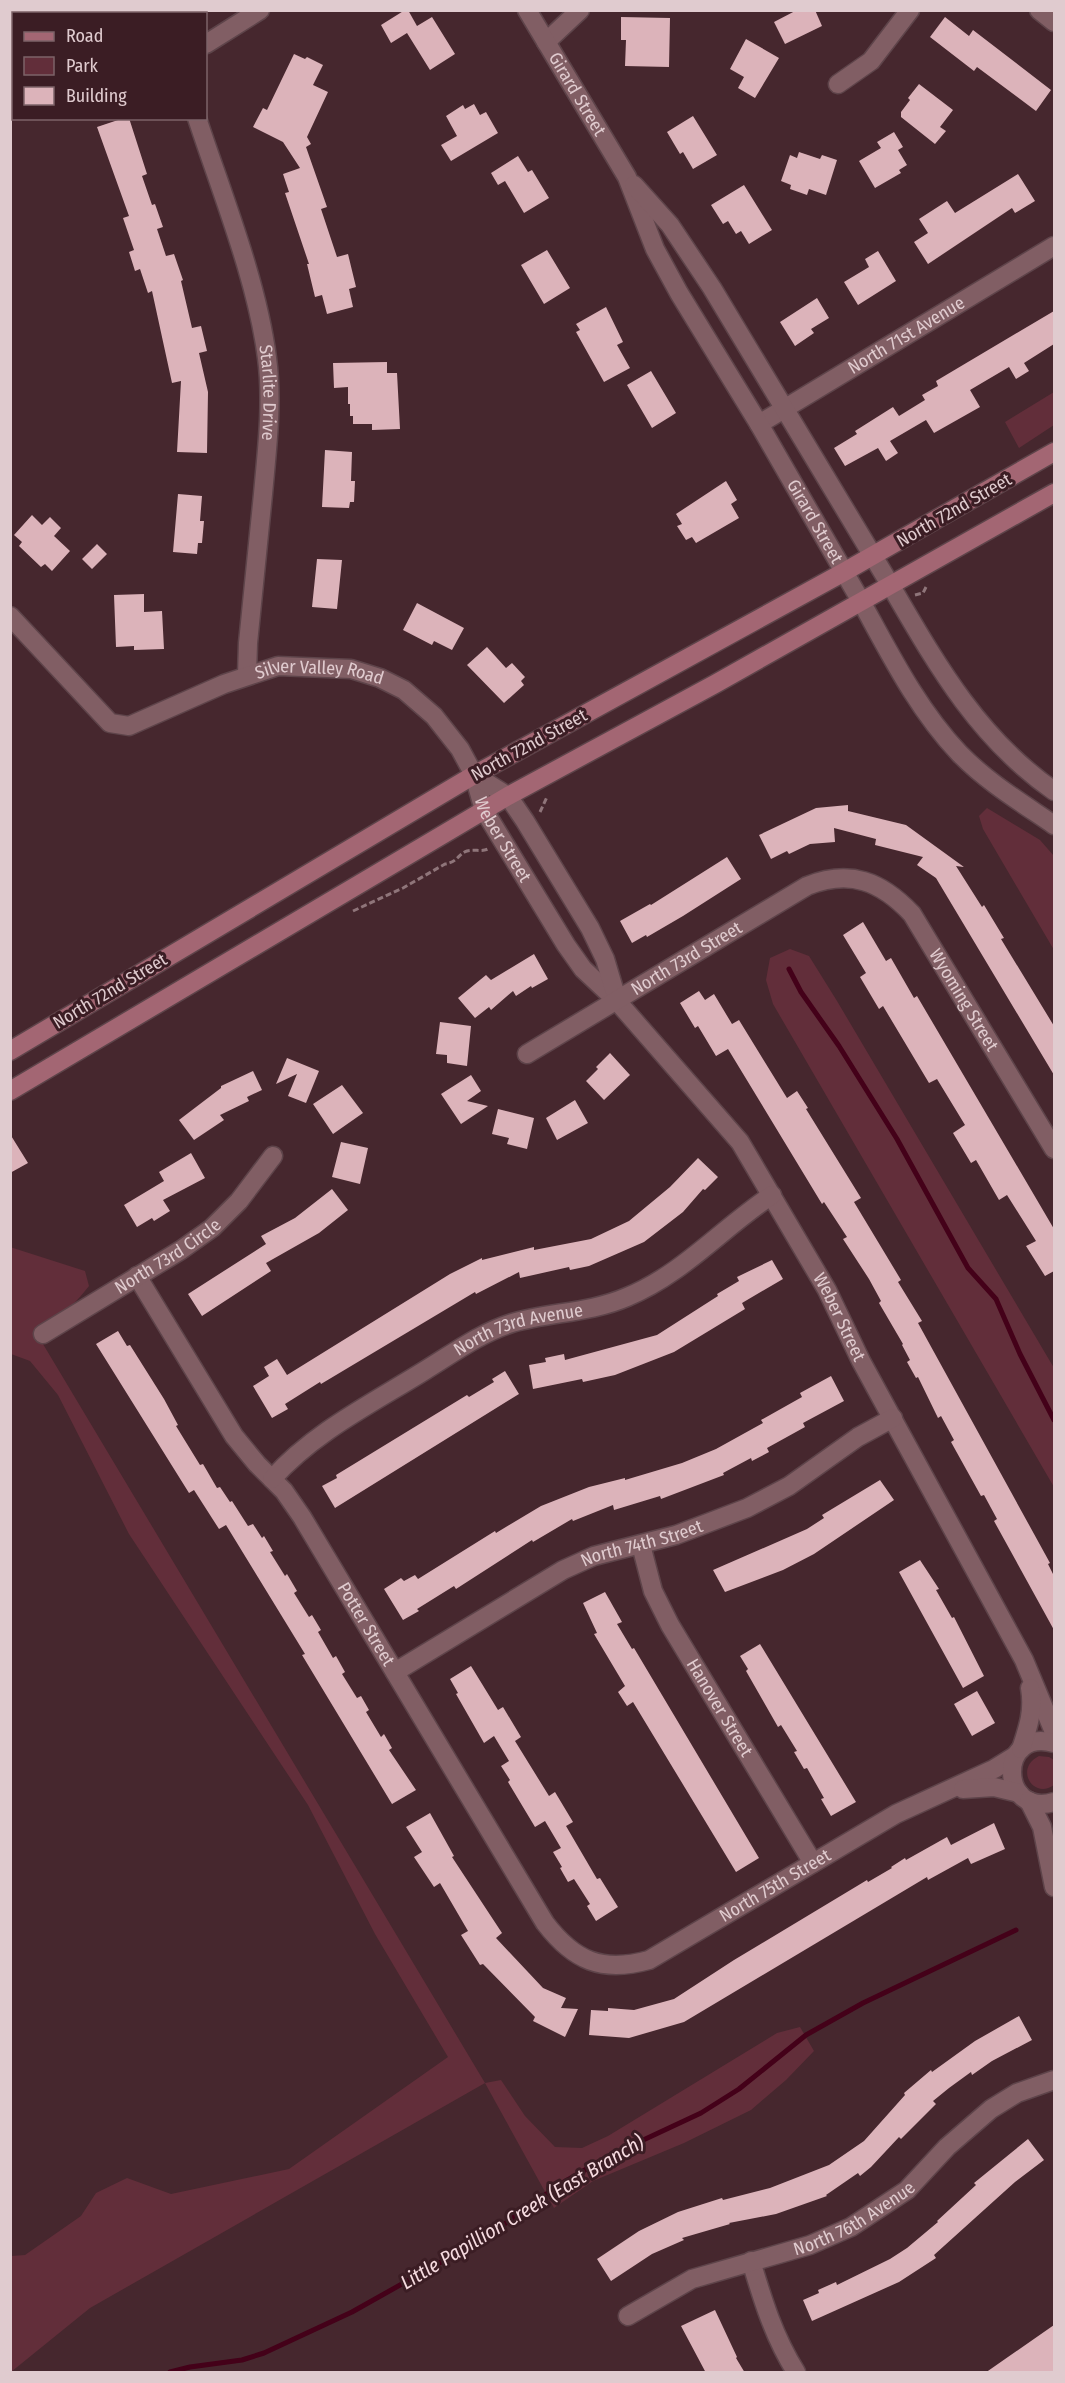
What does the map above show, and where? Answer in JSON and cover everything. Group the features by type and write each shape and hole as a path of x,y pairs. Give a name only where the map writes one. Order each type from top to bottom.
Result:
{"main road":[{"name":"North 72nd Street","path":"10,1051 474,775 844,572 1054,452"},
{"name":"North 72nd Street","path":"10,1091 508,796 862,603 1054,493"}],"street":[{"path":"207,43 260,10"},
{"name":"Girard Street","path":"527,10 627,177 655,249 679,293 759,424 909,685 942,734 959,753 986,777 1054,825"},
{"path":"546,42 580,10"},
{"path":"838,84 871,61 910,10"},
{"path":"1039,10 1054,22"},
{"name":"Starlite Drive","path":"197,120 238,242 262,329 268,360 270,392 267,447 248,643 247,675"},
{"name":"Girard Street","path":"627,177 670,225 692,257 874,555 946,679 980,725 1013,759 1054,791"},
{"name":"North 71st Avenue","path":"759,424 1054,246"},
{"name":"Silver Valley Road","path":"10,616 110,723 129,726 247,675 278,666 325,666 351,669 380,678 404,690 434,716 452,738 474,775"},
{"name":"Weber Street","path":"474,775 508,796 528,826 590,928 605,959 617,1001"},
{"name":"Weber Street","path":"474,775 484,810 583,969 617,1001 740,1142 827,1290 856,1354 1024,1660 1054,1732"},
{"name":"North 73rd Street","path":"527,1054 807,886 823,879 851,878"},
{"name":"Wyoming Street","path":"851,878 865,881 889,892 912,914 1054,1149"},
{"name":"North 73rd Circle","path":"43,1334 181,1251 218,1223 273,1156"},
{"name":"North 73rd Avenue","path":"272,1479 296,1454 323,1433 477,1339 512,1323 589,1310 627,1298 645,1289 694,1256 743,1214 772,1195"},
{"name":"Potter Street","path":"137,1276 234,1436 302,1517 545,1923 558,1941 569,1951 600,1964"},
{"name":"North 74th Street","path":"395,1672 563,1570 594,1556 676,1536 768,1498 858,1437 893,1418"},
{"name":"Hanover Street","path":"641,1545 653,1591 670,1625 813,1863"},
{"name":"Weber Street","path":"1024,1660 1032,1702 1031,1718 1011,1775 1024,1797"},
{"name":"North 75th Street","path":"600,1964 626,1965 649,1960 897,1814 994,1769 1037,1741 1054,1743"},
{"name":"North 75th Street","path":"946,1791 993,1787 1024,1797 1037,1804 1054,1802"},
{"path":"1024,1797 1042,1827 1054,1889"},
{"path":"1054,1873 1054,1889"},
{"name":"North 76th Avenue","path":"628,2316 692,2279 810,2245 870,2216 907,2190 969,2126 991,2109 1017,2093 1054,2080"},
{"path":"751,2261 768,2318 796,2373"}],"path":[{"path":"900,603 915,594 923,593 928,584"},
{"path":"528,826 541,818 543,803 554,790"},
{"path":"351,912 403,888 445,864 457,861 467,851 484,851 503,840"}],"green space":[{"path":"1054,392 1054,425 1019,448 1005,422"},
{"path":"987,808 1040,840 1054,856 1054,950 983,829 979,816"},
{"path":"790,949 809,956 1054,1368 1054,1487 773,1004 766,980 770,958"},
{"path":"10,1247 85,1271 89,1286 83,1293 58,1317 34,1329 485,2083 90,2308 11,2372 11,2256 25,2255 81,2216 96,2193 127,2178 171,2194 289,2169 448,2057 375,1934 308,1805 129,1534 58,1395 30,1361 11,1354"},
{"path":"1039,1756 1054,1760 1054,1785 1046,1789 1033,1786 1027,1774 1032,1761"},
{"path":"800,2027 814,2051 786,2080 751,2110 684,2143 593,2181 554,2208 485,2083 501,2080 525,2116 555,2147 582,2148 608,2136 777,2033"}],"building":[{"path":"408,10 417,26 432,17 455,54 430,70 407,33 391,43 381,25"},
{"path":"797,10 815,10 822,26 785,44 774,22"},
{"path":"621,17 670,18 669,67 625,66 626,40 621,40"},
{"path":"945,17 969,36 973,30 1051,90 1036,111 977,67 974,71 930,37"},
{"path":"746,39 779,58 755,98 738,88 744,77 730,69"},
{"path":"294,54 305,59 307,57 323,65 313,85 328,92 307,137 311,144 306,147 327,207 321,209 337,257 348,254 356,287 349,289 353,307 327,314 322,295 315,297 307,264 309,264 285,193 289,192 283,174 300,168 283,142 253,127 263,108 267,110"},
{"path":"919,84 953,110 940,127 946,131 935,144 901,117 901,112 910,100 908,98"},
{"path":"474,104 480,115 486,112 498,133 451,161 441,145 457,136 446,116 463,105 465,109"},
{"path":"693,116 717,155 693,169 683,152 680,154 667,132"},
{"path":"118,120 130,120 147,174 142,176 163,227 157,229 166,256 174,254 183,280 181,281 192,328 201,326 207,351 199,353 208,392 207,453 177,452 181,381 172,383 152,291 148,293 140,269 135,271 129,252 134,250 123,218 129,216 97,127"},
{"path":"894,132 903,147 898,150 907,165 899,170 901,173 875,188 859,161 881,148 877,142"},
{"path":"799,152 820,159 822,155 837,160 826,195 809,189 807,195 790,189 791,185 781,181 790,155 797,158"},
{"path":"518,156 528,172 532,170 549,198 524,213 505,181 498,185 491,173"},
{"path":"1018,174 1035,201 1015,213 1012,208 928,264 914,242 928,233 919,219 947,201 955,213"},
{"path":"744,185 772,230 749,244 741,231 736,234 728,221 723,224 711,205"},
{"path":"547,250 570,288 544,304 521,265"},
{"path":"878,251 896,281 858,305 844,282 869,267 865,259"},
{"path":"817,298 829,318 811,329 814,333 795,346 780,322"},
{"path":"606,307 623,342 617,345 630,368 604,382 576,332 580,330 576,324"},
{"path":"1054,311 1054,344 1024,363 1029,371 1016,379 1009,367 970,390 980,407 934,433 926,420 890,441 898,453 886,461 878,448 845,466 834,448 857,434 855,431 893,407 899,416 925,400 922,395 938,386 936,381"},
{"path":"387,362 387,373 397,373 400,429 372,430 372,424 353,424 350,404 348,404 348,387 334,388 333,363"},
{"path":"651,371 676,413 652,428 627,385"},
{"path":"325,450 352,452 351,481 355,481 354,502 350,502 349,508 322,507"},
{"path":"726,481 737,500 731,504 739,518 696,543 692,537 686,540 677,526 682,524 676,514"},
{"path":"178,494 202,496 200,521 204,521 202,543 198,543 197,554 173,552"},
{"path":"32,515 42,525 50,517 61,528 54,536 70,551 52,571 45,564 41,567 19,546 22,542 14,535"},
{"path":"97,544 107,554 92,569 82,559"},
{"path":"317,559 342,560 337,609 312,607"},
{"path":"144,594 144,612 162,611 164,649 134,650 134,646 116,647 114,595"},
{"path":"417,603 464,628 452,650 434,641 432,645 403,630"},
{"path":"487,647 506,668 512,663 525,677 521,681 524,685 504,703 467,665"},
{"path":"848,805 848,811 906,825 964,867 956,866 982,907 984,905 1004,938 1001,939 1054,1026 1054,1075 936,878 917,865 923,857 875,845 876,839 834,828 835,842 810,844 771,859 759,835 816,808"},
{"path":"727,857 741,879 683,916 632,943 620,921 651,905"},
{"path":"863,922 886,961 891,958 914,998 917,996 1054,1229 1054,1271 1045,1276 1026,1246 1036,1241 1007,1195 999,1200 976,1160 971,1163 953,1133 965,1125 937,1079 929,1083 883,1006 879,1009 860,977 866,973 843,935"},
{"path":"534,954 548,979 516,996 513,991 491,1010 489,1007 475,1018 458,998 486,975 491,980"},
{"path":"699,991 705,1000 714,994 732,1024 739,1020 787,1098 797,1091 861,1198 854,1202 901,1280 898,1282 922,1321 918,1323 1050,1563 1048,1564 1054,1576 1054,1630 994,1521 997,1519 984,1495 981,1496 951,1442 954,1440 941,1416 938,1418 918,1377 916,1378 907,1362 910,1360 879,1303 881,1301 843,1239 847,1237 824,1202 822,1204 728,1049 716,1056 698,1026 695,1028 680,1003"},
{"path":"440,1022 471,1026 467,1066 447,1063 447,1055 436,1054"},
{"path":"610,1053 630,1075 604,1100 586,1081"},
{"path":"287,1058 319,1071 306,1103 288,1096 297,1074 276,1084"},
{"path":"253,1071 262,1090 247,1097 249,1101 220,1115 224,1120 194,1140 179,1120 221,1086"},
{"path":"471,1075 481,1091 467,1101 488,1106 461,1124 441,1094"},
{"path":"342,1085 363,1113 333,1134 313,1104"},
{"path":"575,1100 588,1123 557,1140 546,1118"},
{"path":"498,1109 534,1118 527,1149 507,1144 509,1138 492,1134"},
{"path":"10,1134 28,1163 10,1173"},
{"path":"341,1142 368,1148 360,1184 332,1177"},
{"path":"191,1153 205,1178 163,1200 170,1211 154,1221 152,1218 137,1227 124,1205 164,1181 159,1172"},
{"path":"698,1158 718,1177 705,1190 703,1189 683,1212 644,1242 589,1266 570,1270 569,1267 520,1278 519,1272 476,1294 475,1292 321,1384 320,1382 285,1404 288,1409 272,1418 253,1386 269,1376 264,1367 277,1359 287,1375 450,1274 482,1258 482,1260 534,1247 534,1250 591,1239 629,1221 670,1187"},
{"path":"332,1189 348,1210 319,1233 266,1263 271,1271 202,1316 188,1294 266,1244 261,1236 295,1218"},
{"path":"772,1260 783,1279 742,1303 745,1309 674,1352 615,1375 533,1389 529,1365 546,1362 545,1358 564,1354 565,1360 657,1335 739,1281 737,1277"},
{"path":"118,1331 127,1346 130,1345 164,1399 178,1425 176,1426 200,1465 203,1464 217,1488 220,1487 230,1502 232,1501 248,1526 253,1524 262,1538 264,1536 273,1551 270,1552 297,1591 294,1593 309,1617 312,1615 321,1630 318,1632 333,1658 336,1656 345,1672 342,1674 357,1698 361,1696 369,1710 366,1712 381,1737 384,1734 392,1748 389,1750 416,1790 392,1804 302,1655 305,1654 226,1525 219,1529 194,1490 189,1493 96,1344"},
{"path":"505,1371 519,1394 335,1508 322,1486 337,1478 336,1475 467,1395 469,1397 494,1382 492,1379"},
{"path":"831,1376 844,1401 803,1423 805,1427 767,1448 769,1452 752,1461 751,1458 723,1473 724,1475 661,1499 660,1496 614,1510 613,1505 573,1521 572,1519 533,1542 532,1540 456,1589 454,1586 403,1620 384,1589 401,1578 404,1581 415,1575 418,1579 495,1531 496,1533 541,1506 589,1487 625,1478 625,1480 682,1463 716,1449 763,1423 761,1420 802,1397 800,1393"},
{"path":"880,1480 894,1500 814,1554 783,1570 725,1592 713,1570 807,1529 824,1518 822,1515"},
{"path":"920,1560 939,1589 936,1590 952,1618 954,1617 984,1676 963,1688 899,1572"},
{"path":"605,1592 622,1622 617,1624 632,1649 634,1648 759,1858 736,1872 633,1702 627,1706 618,1692 625,1686 594,1634 597,1633 583,1603"},
{"path":"760,1644 856,1802 831,1816 807,1768 804,1769 794,1752 797,1751 781,1725 778,1727 746,1671 748,1669 740,1656"},
{"path":"471,1666 498,1710 503,1707 521,1737 515,1741 549,1796 555,1792 573,1822 566,1826 597,1879 600,1878 618,1907 596,1921 587,1906 590,1904 574,1879 568,1882 560,1868 562,1867 553,1852 561,1848 545,1821 535,1827 508,1782 510,1780 501,1766 509,1761 494,1736 484,1743 456,1694 458,1693 450,1679"},
{"path":"977,1691 995,1723 972,1736 954,1704"},
{"path":"430,1813 454,1856 452,1857 502,1933 496,1938 543,1988 566,1998 561,2008 578,2009 565,2037 533,2021 535,2017 483,1964 480,1965 461,1935 468,1931 440,1883 434,1887 414,1857 422,1852 406,1827"},
{"path":"994,1823 1005,1849 971,1864 968,1858 928,1880 927,1877 684,2022 629,2038 589,2035 591,2010 608,2011 608,2008 634,2010 674,1999 734,1960 867,1880 868,1882 892,1868 905,1858 906,1860 947,1837 951,1845"},
{"path":"1019,2016 1032,2040 992,2061 972,2075 971,2072 949,2088 933,2101 936,2104 901,2139 899,2137 871,2167 860,2176 858,2173 827,2196 776,2214 729,2223 682,2238 684,2240 652,2254 611,2281 597,2259 639,2231 678,2212 722,2198 723,2200 770,2188 829,2165 864,2141 905,2095 904,2093 931,2070 932,2072 975,2041"},
{"path":"1028,2139 1044,2160 1015,2182 934,2255 936,2258 899,2282 812,2321 803,2300 819,2293 818,2290 836,2282 837,2285 890,2259 907,2248 938,2222 976,2185 974,2183"},
{"path":"715,2310 745,2373 706,2373 681,2326"},
{"path":"1054,2325 1054,2373 985,2373"}],"waterway":[{"path":"789,969 801,992 839,1046 897,1139 968,1268 996,1299 1020,1354 1054,1420"},
{"name":"Little Papillion Creek (East Branch)","path":"170,2372 242,2360 264,2353 352,2312 489,2235 559,2185 609,2156 701,2113 739,2089 806,2035 863,2003 1016,1930"}]}
